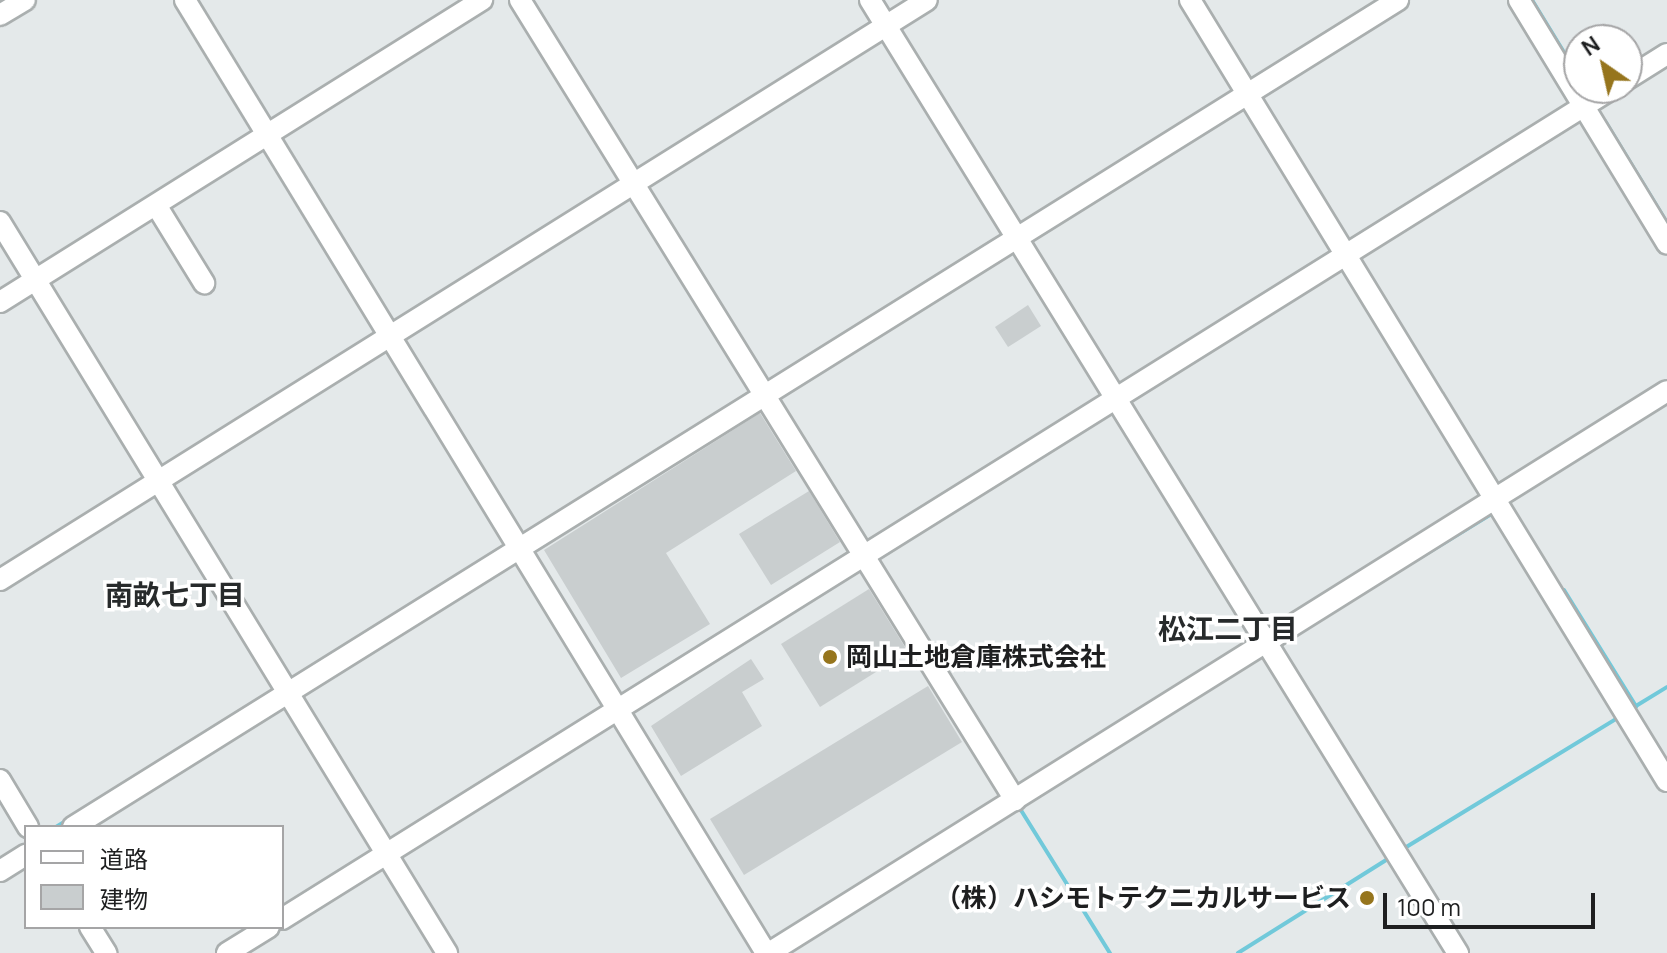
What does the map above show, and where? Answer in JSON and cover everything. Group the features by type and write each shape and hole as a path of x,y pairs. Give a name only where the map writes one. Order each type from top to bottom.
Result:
{"street":[{"path":"0,14 25,0"},
{"path":"185,0 388,337 520,544 617,710 772,951 1264,648 1667,391"},
{"path":"0,302 482,0"},
{"path":"520,0 1015,800"},
{"path":"870,0 1011,237 1116,399 1264,648 1458,953"},
{"path":"0,580 927,0"},
{"path":"1190,0 1248,88 1627,710 1667,781"},
{"path":"76,825 284,689 763,389 1248,88 1398,0"},
{"path":"1519,0 1667,243"},
{"path":"1643,69 1667,54"},
{"path":"284,918 1588,104"},
{"path":"156,205 204,283"},
{"path":"0,222 447,953"},
{"path":"0,780 27,825"},
{"path":"0,871 24,856"},
{"path":"91,929 106,953"},
{"path":"227,953 266,929"}],"building":[{"path":"1028,305 1041,326 1008,347 995,327"},
{"path":"760,413 796,471 666,553 710,624 621,678 544,550"},
{"path":"809,491 840,542 771,585 739,534"},
{"path":"869,589 908,652 820,707 781,644"},
{"path":"751,659 764,679 742,692 762,726 681,776 651,726"},
{"path":"928,686 962,742 744,875 710,819"}],"waterway":[{"path":"1532,0 1563,51"},
{"path":"1605,121 1667,223"},
{"path":"37,267 52,258"},
{"path":"0,290 23,276"},
{"path":"1390,576 1495,512"},
{"path":"1564,590 1636,706"},
{"path":"1631,709 1667,687"},
{"path":"1403,849 1621,716"},
{"path":"1019,807 1110,953"},
{"path":"59,825 67,820"},
{"path":"1238,953 1391,857"},
{"path":"758,921 772,944"}],"place":[{"name":"岡山土地倉庫株式会社","path":"830,657"},
{"name":"（株）ハシモトテクニカルサービス","path":"1367,898"}],"district":[{"name":"南畝七丁目","path":"175,594"},
{"name":"松江二丁目","path":"1228,628"}]}
